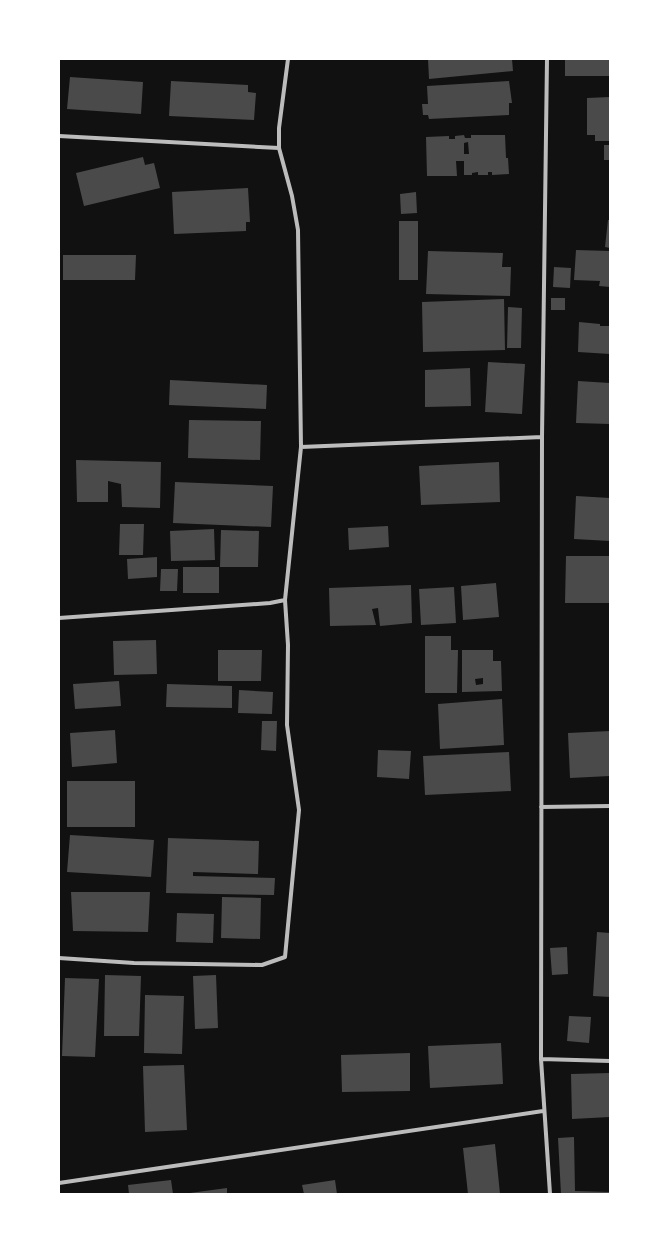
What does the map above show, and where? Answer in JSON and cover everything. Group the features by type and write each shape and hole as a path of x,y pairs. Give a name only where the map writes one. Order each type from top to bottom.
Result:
{"street":[{"path":"59,958 134,963 262,965 285,957 299,810 287,725 288,645 285,600 301,447 298,230 292,196 279,148 279,128 288,59"},
{"path":"547,59 542,437 541,1059 543,1112 550,1194"},
{"path":"59,136 279,148"},
{"path":"301,447 542,437"},
{"path":"59,618 270,603 285,600"},
{"path":"541,807 610,806"},
{"path":"541,1059 610,1062"},
{"path":"59,1183 543,1112"}],"building":[{"path":"428,59 512,59 513,71 429,79"},
{"path":"565,59 610,59 610,76 565,76"},
{"path":"70,77 143,82 141,114 67,109"},
{"path":"171,81 248,85 248,92 256,93 254,120 169,116"},
{"path":"509,81 512,103 509,103 509,115 429,119 428,115 423,115 422,104 428,104 427,86"},
{"path":"610,97 610,141 595,141 595,135 587,135 587,98"},
{"path":"464,135 465,138 471,138 471,135 505,135 506,158 508,158 509,174 492,175 492,172 488,172 488,175 478,175 478,172 472,173 472,175 464,175 464,161 456,161 457,176 427,176 426,137 449,136 449,139 455,139 455,136","holes":["468,142 469,154 464,154 464,143"]},
{"path":"604,145 610,145 610,160 604,160"},
{"path":"143,157 145,165 154,163 160,188 84,206 76,173"},
{"path":"248,188 250,222 246,222 246,231 174,234 172,192"},
{"path":"416,192 417,213 401,214 400,194"},
{"path":"608,220 610,220 610,248 605,247"},
{"path":"399,221 418,221 418,280 399,280"},
{"path":"576,250 610,251 610,287 599,286 600,281 574,280"},
{"path":"428,251 503,253 502,267 511,267 510,296 426,294"},
{"path":"63,255 136,255 135,280 63,280"},
{"path":"554,267 571,268 570,288 553,287"},
{"path":"551,298 565,298 565,310 551,310"},
{"path":"504,299 505,350 423,352 422,302"},
{"path":"508,307 522,308 521,348 507,348"},
{"path":"579,322 600,324 600,326 610,326 610,354 578,352"},
{"path":"488,362 525,364 522,414 485,412"},
{"path":"470,368 471,406 425,407 425,370"},
{"path":"170,380 267,385 266,409 169,405"},
{"path":"578,381 610,383 610,424 576,423"},
{"path":"189,420 261,421 260,460 188,458"},
{"path":"76,460 161,462 160,508 122,507 121,484 108,481 108,502 77,502"},
{"path":"499,462 500,502 421,505 419,466"},
{"path":"175,482 273,486 271,527 173,523"},
{"path":"576,496 610,498 610,541 574,539"},
{"path":"120,524 144,524 143,555 119,555"},
{"path":"388,526 389,547 349,550 348,528"},
{"path":"214,529 215,560 171,561 170,531"},
{"path":"221,530 259,531 258,567 220,567"},
{"path":"566,556 610,556 610,603 565,603"},
{"path":"157,557 157,577 128,579 127,559"},
{"path":"183,567 219,567 219,593 183,593"},
{"path":"161,569 178,569 177,591 160,591"},
{"path":"496,583 499,617 463,620 461,586"},
{"path":"411,585 412,623 380,626 378,608 372,609 376,625 330,626 329,588"},
{"path":"454,587 456,623 421,625 419,589"},
{"path":"425,636 451,636 451,650 458,650 457,693 425,693"},
{"path":"156,640 157,674 114,675 113,641"},
{"path":"218,650 262,650 261,681 218,681"},
{"path":"462,650 493,650 493,661 501,661 502,691 462,692","holes":["483,678 483,684 476,685 475,679"]},
{"path":"119,681 121,706 75,709 73,684"},
{"path":"167,684 232,686 232,708 166,707"},
{"path":"239,690 273,692 272,714 238,713"},
{"path":"502,699 504,745 440,749 438,704"},
{"path":"262,721 277,721 276,751 261,750"},
{"path":"115,730 117,763 72,767 70,733"},
{"path":"610,731 610,776 570,778 568,733"},
{"path":"378,750 411,751 409,779 377,777"},
{"path":"509,752 511,791 425,795 423,756"},
{"path":"67,781 135,781 135,827 67,827"},
{"path":"70,835 154,840 151,877 67,872"},
{"path":"168,838 259,841 258,874 193,872 193,876 275,878 274,895 166,893"},
{"path":"71,892 150,892 148,932 73,931"},
{"path":"222,897 261,898 260,939 221,938"},
{"path":"177,913 214,914 213,943 176,942"},
{"path":"597,932 610,933 610,997 593,996"},
{"path":"567,947 568,974 552,975 550,948"},
{"path":"105,975 141,976 139,1036 104,1036"},
{"path":"216,975 218,1028 195,1029 193,976"},
{"path":"65,978 99,979 95,1057 62,1056"},
{"path":"145,995 184,996 182,1054 144,1053"},
{"path":"569,1016 591,1017 589,1043 567,1041"},
{"path":"501,1043 503,1084 430,1088 428,1046"},
{"path":"410,1053 410,1091 342,1092 341,1055"},
{"path":"184,1065 187,1130 145,1132 143,1066"},
{"path":"610,1073 610,1117 572,1119 571,1074"},
{"path":"574,1137 575,1191 610,1192 610,1194 561,1194 558,1138"},
{"path":"495,1144 500,1194 468,1194 463,1148"},
{"path":"171,1180 173,1194 129,1194 128,1185"},
{"path":"335,1180 337,1194 304,1194 302,1185"},
{"path":"227,1188 227,1194 190,1194 190,1193"}]}
